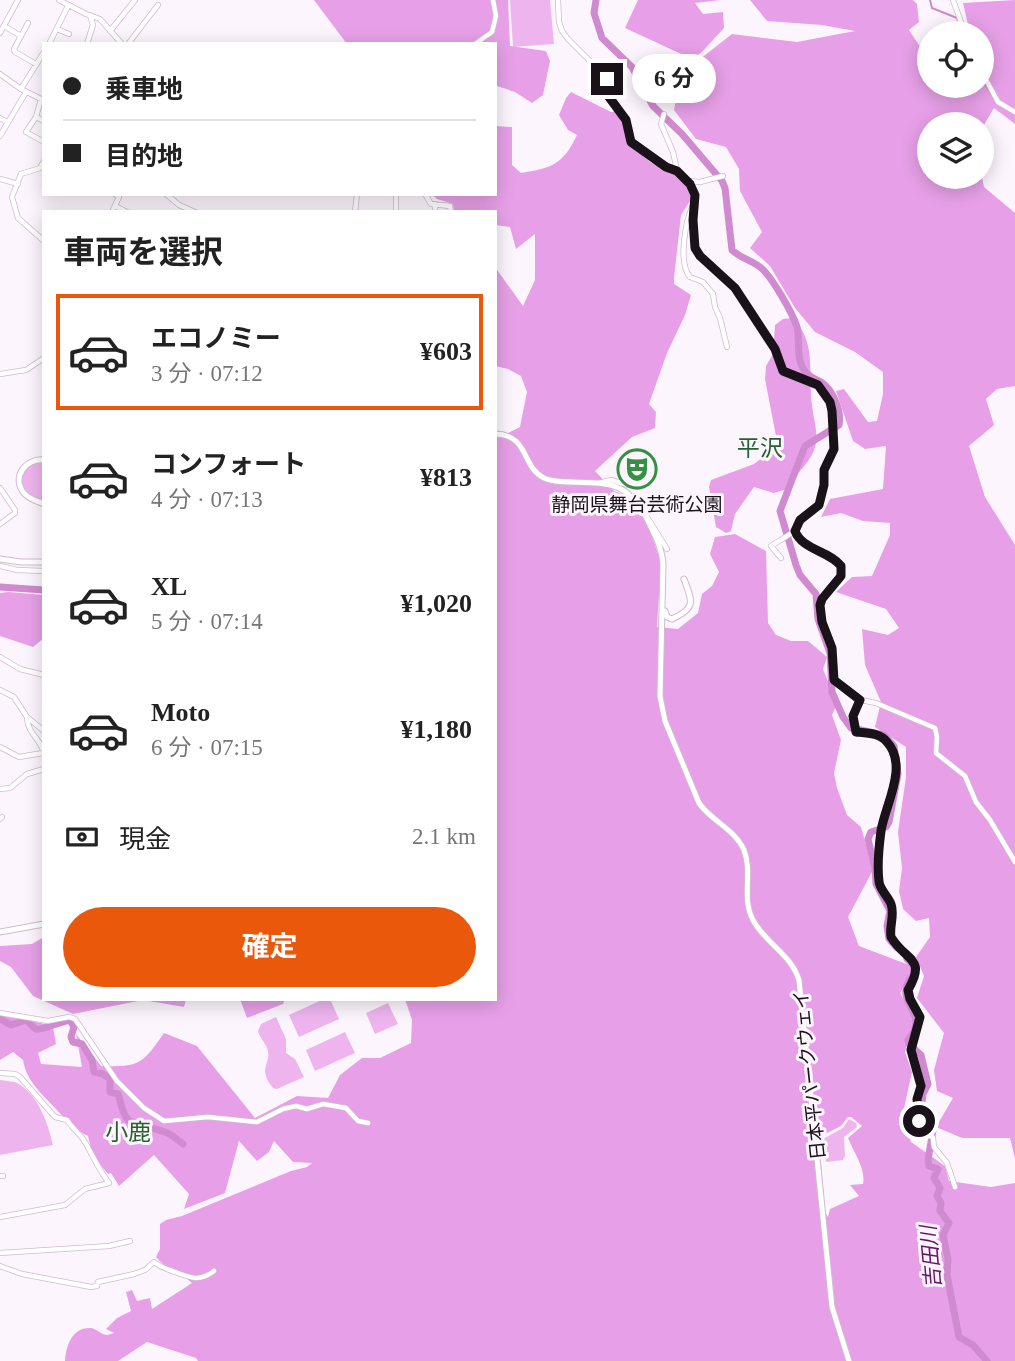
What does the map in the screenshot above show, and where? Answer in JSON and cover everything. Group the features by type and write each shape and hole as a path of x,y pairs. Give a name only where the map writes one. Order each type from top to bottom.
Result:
{"street":[{"path":"0,33 18,0"},
{"path":"110,31 135,0"},
{"path":"478,42 492,32 496,16 494,0"},
{"path":"558,0 558,17 562,31 606,76 609,97 626,120 631,142 688,181 694,192 694,236 698,253 732,283 775,349 783,371 818,385 830,402 834,449 824,470 824,485 819,505 800,520 795,531 771,546 781,558"},
{"path":"953,0 961,21"},
{"path":"62,1 100,19 120,42"},
{"path":"130,42 158,5"},
{"path":"49,42 68,6"},
{"path":"88,42 93,25 90,15"},
{"path":"28,23 14,49 36,64"},
{"path":"4,26 21,36"},
{"path":"57,29 69,34"},
{"path":"0,136 42,55"},
{"path":"0,74 42,99 36,117 26,132 42,141"},
{"path":"994,94 998,102 1015,112"},
{"path":"664,114 661,124 677,171"},
{"path":"36,117 42,120"},
{"path":"0,118 8,123"},
{"path":"42,165 40,169 21,174 12,197 18,218 42,239"},
{"path":"688,181 700,182 723,176"},
{"path":"0,179 18,184"},
{"path":"168,196 190,210"},
{"path":"426,196 429,202 450,206 451,210"},
{"path":"694,203 686,226 684,267 690,277 703,282 713,294 727,347"},
{"path":"435,204 435,210"},
{"path":"0,374 26,370 42,359"},
{"name":"日本平パークウェイ","path":"497,434 516,440 542,478 558,482 613,484 630,494 644,514 662,553 660,696 665,721 702,807 735,837 745,852 748,869 747,900 751,918 788,959 799,981 832,1307 849,1361"},
{"path":"42,460 36,459 27,464 19,478 25,495 42,503"},
{"path":"599,482 611,480 628,485 630,477 621,468"},
{"path":"0,488 15,510 15,513 0,524"},
{"path":"644,514 652,522 667,549"},
{"path":"795,531 800,540 830,556 841,566 841,576 821,602 821,619 832,648 834,680 860,700 876,703 935,728 936,753 965,776 975,802 990,820 1015,862"},
{"path":"0,559 42,562"},
{"path":"0,566 42,571"},
{"path":"662,623 686,611 692,603 684,579"},
{"path":"663,594 666,614 672,619"},
{"path":"0,657 20,669 42,674"},
{"path":"0,690 14,697 27,717 42,729"},
{"path":"860,700 853,716 856,732 874,734 886,740 892,749 895,763 890,804 881,830 878,884 892,908 891,937 915,963 917,971 908,990 920,1017 911,1050 921,1086 917,1099 919,1121 933,1138 934,1147 947,1163 954,1187"},
{"path":"27,717 28,727 42,746"},
{"path":"0,747 19,757 42,753"},
{"path":"0,789 10,788 27,774 42,770"},
{"path":"0,932 42,924"},
{"path":"0,1013 43,1021 69,1017 75,1019 117,1081 144,1108 164,1121 208,1116 257,1122 296,1105 307,1109 323,1104 346,1108 358,1121 368,1123"},
{"path":"0,1073 20,1077 55,1117 67,1120 85,1140 92,1157 109,1183 85,1189 65,1205 0,1217"},
{"path":"0,1253 109,1246 130,1241"},
{"path":"0,1266 22,1274 91,1287 97,1286 98,1282 145,1270 154,1262 185,1278 202,1278 214,1271"}],"shaded area":[{"path":"314,0 508,0 510,46 546,51 550,61 543,95 532,103 515,92 497,86 497,42 346,42"},
{"path":"510,0 550,0 554,44 513,47"},
{"path":"638,0 720,0 695,3 703,14 723,12 724,28 692,59 625,28"},
{"path":"750,0 913,0 917,4 919,21 909,30 917,42 917,98 994,98 994,21 967,21 963,3 1015,0 1015,124 994,108 992,112 917,112 917,189 986,189 1015,213 1015,386 997,389 986,399 994,425 969,446 985,497 1015,545 1015,1158 1010,1138 962,1138 936,1127 953,1098 937,1091 934,1070 944,1033 917,998 924,976 916,957 930,937 929,918 916,921 903,909 899,891 902,868 898,832 906,777 906,747 875,727 881,702 865,665 862,629 888,635 899,628 886,609 836,592 852,577 872,576 890,535 890,523 863,521 841,513 821,517 830,499 883,489 886,446 865,449 853,441 836,391 844,389 868,422 877,421 883,394 883,372 855,352 815,332 795,308 770,266 750,248 762,232 740,191 739,169 726,147 696,139 674,110 681,74 732,34 797,42 855,31 822,25 767,21"},
{"path":"571,92 611,112 617,111 622,115 625,135 630,145 650,162 682,178 692,198 681,215 674,278 674,284 691,295 649,404 656,412 655,428 632,437 595,471 614,491 630,497 649,527 661,563 657,627 678,629 698,613 702,594 712,586 719,572 710,554 715,537 735,534 766,551 768,623 776,635 791,641 808,641 827,657 823,669 837,704 832,715 841,740 834,773 837,788 847,815 861,827 873,870 848,917 859,946 909,965 913,971 900,993 912,1022 905,1052 912,1072 903,1113 911,1142 945,1166 949,1181 991,1187 1015,1183 1015,1361 198,1361 196,1358 147,1342 118,1361 65,1361 71,1338 79,1331 91,1328 102,1334 114,1333 106,1329 117,1318 131,1311 126,1292 132,1290 137,1301 150,1298 152,1309 192,1283 156,1257 160,1249 160,1224 312,1163 293,1162 274,1141 269,1152 257,1161 239,1141 225,1193 184,1209 189,1194 154,1155 119,1186 111,1173 108,1174 93,1156 88,1136 69,1123 34,1085 23,1060 13,1052 0,1060 0,1014 53,1027 56,1044 38,1053 41,1064 82,1067 76,1034 101,1066 124,1066 138,1062 150,1052 164,1033 197,1046 255,1118 297,1096 328,1098 340,1075 362,1058 380,1058 411,1043 412,1020 406,1001 497,1001 497,438 520,427 527,392 521,376 497,366 497,270 523,306 535,280 535,234 516,249 510,227 497,225 497,210 454,210 453,204 434,196 497,196 497,126 512,127 512,165 521,173 555,163 567,153 577,135 568,130 559,115","holes":["848,1117 862,1126 848,1138 861,1167 863,1184 850,1185 859,1196 830,1209 828,1217 825,1212 819,1137 841,1126"]},
{"path":"792,318 805,336 810,358 816,434 814,450 787,489 774,493 754,487 735,514 731,531 726,533 716,527 709,487 711,480 754,464 771,451 776,436 765,379 766,366 773,354 775,325 783,319"},
{"path":"42,463 42,501 30,494 22,484 23,473"},
{"path":"0,593 42,595 42,640 33,647 0,636"},
{"path":"42,938 42,1000 33,996 11,967 0,961 0,946 32,944"},
{"path":"44,1001 138,1001 73,1014"},
{"path":"149,1001 186,1001 184,1007"},
{"path":"241,1001 284,1001 283,1004 247,1018"},
{"path":"320,1001 331,1001 339,1019 299,1037 289,1015"},
{"path":"388,1003 398,1024 375,1034 366,1013"},
{"path":"276,1017 286,1039 286,1053 295,1059 304,1077 277,1089 273,1088 266,1075 268,1053 258,1031 261,1024"},
{"path":"345,1032 355,1053 315,1071 306,1050"},
{"path":"0,1080 17,1083 37,1102 53,1145 0,1155"},
{"path":"849,1119 856,1123 857,1127 844,1137 843,1160 826,1162 823,1139 843,1128"}],"waterway":[{"name":"吉田川","path":"596,0 594,13 602,38 632,67 653,106 682,134 722,181 732,250 765,271 797,327 802,365 807,374 829,390 838,407 839,425 805,446 780,511 800,575 816,594 818,619 830,653 832,692 843,717 851,728 884,735 894,746 898,774 889,822 886,827 871,832 868,839 876,884 890,911 887,926 889,939 897,948"},
{"path":"930,0 932,8 957,18 958,21"},
{"path":"0,587 42,590"},
{"name":"吉田川","path":"907,959 913,965 914,974 908,983 906,997 916,1023 908,1040 921,1055 928,1084 923,1094 921,1113 933,1130 929,1166 938,1169 934,1178 940,1188 937,1196 941,1203 940,1211 949,1223 943,1235 948,1259 947,1275 959,1337 973,1345 987,1361"},
{"path":"0,1019 11,1025 27,1020 36,1029 70,1020 74,1027 71,1037 73,1042 82,1044 92,1060 94,1072 110,1079 110,1092 118,1094 128,1120 167,1133 183,1144"}],"place":[{"name":"静岡県舞台芸術公園","path":"637,469"}],"district":[{"name":"平沢","path":"760,448"},
{"name":"小鹿","path":"128,1132"}],"route":[{"path":"607,79 609,97 626,120 631,142 647,156 677,171 692,187 695,195 694,244 698,253 732,283 775,349 783,371 818,385 830,402 834,449 822,476 824,485 819,505 800,520 795,531 800,540 830,556 841,566 841,576 820,605 822,622 832,648 833,677 846,691 860,700 853,716 856,732 874,734 886,740 892,749 895,763 890,804 881,830 878,884 892,908 892,940 915,963 917,971 908,990 920,1017 911,1050 921,1086 917,1099 919,1121"}]}
